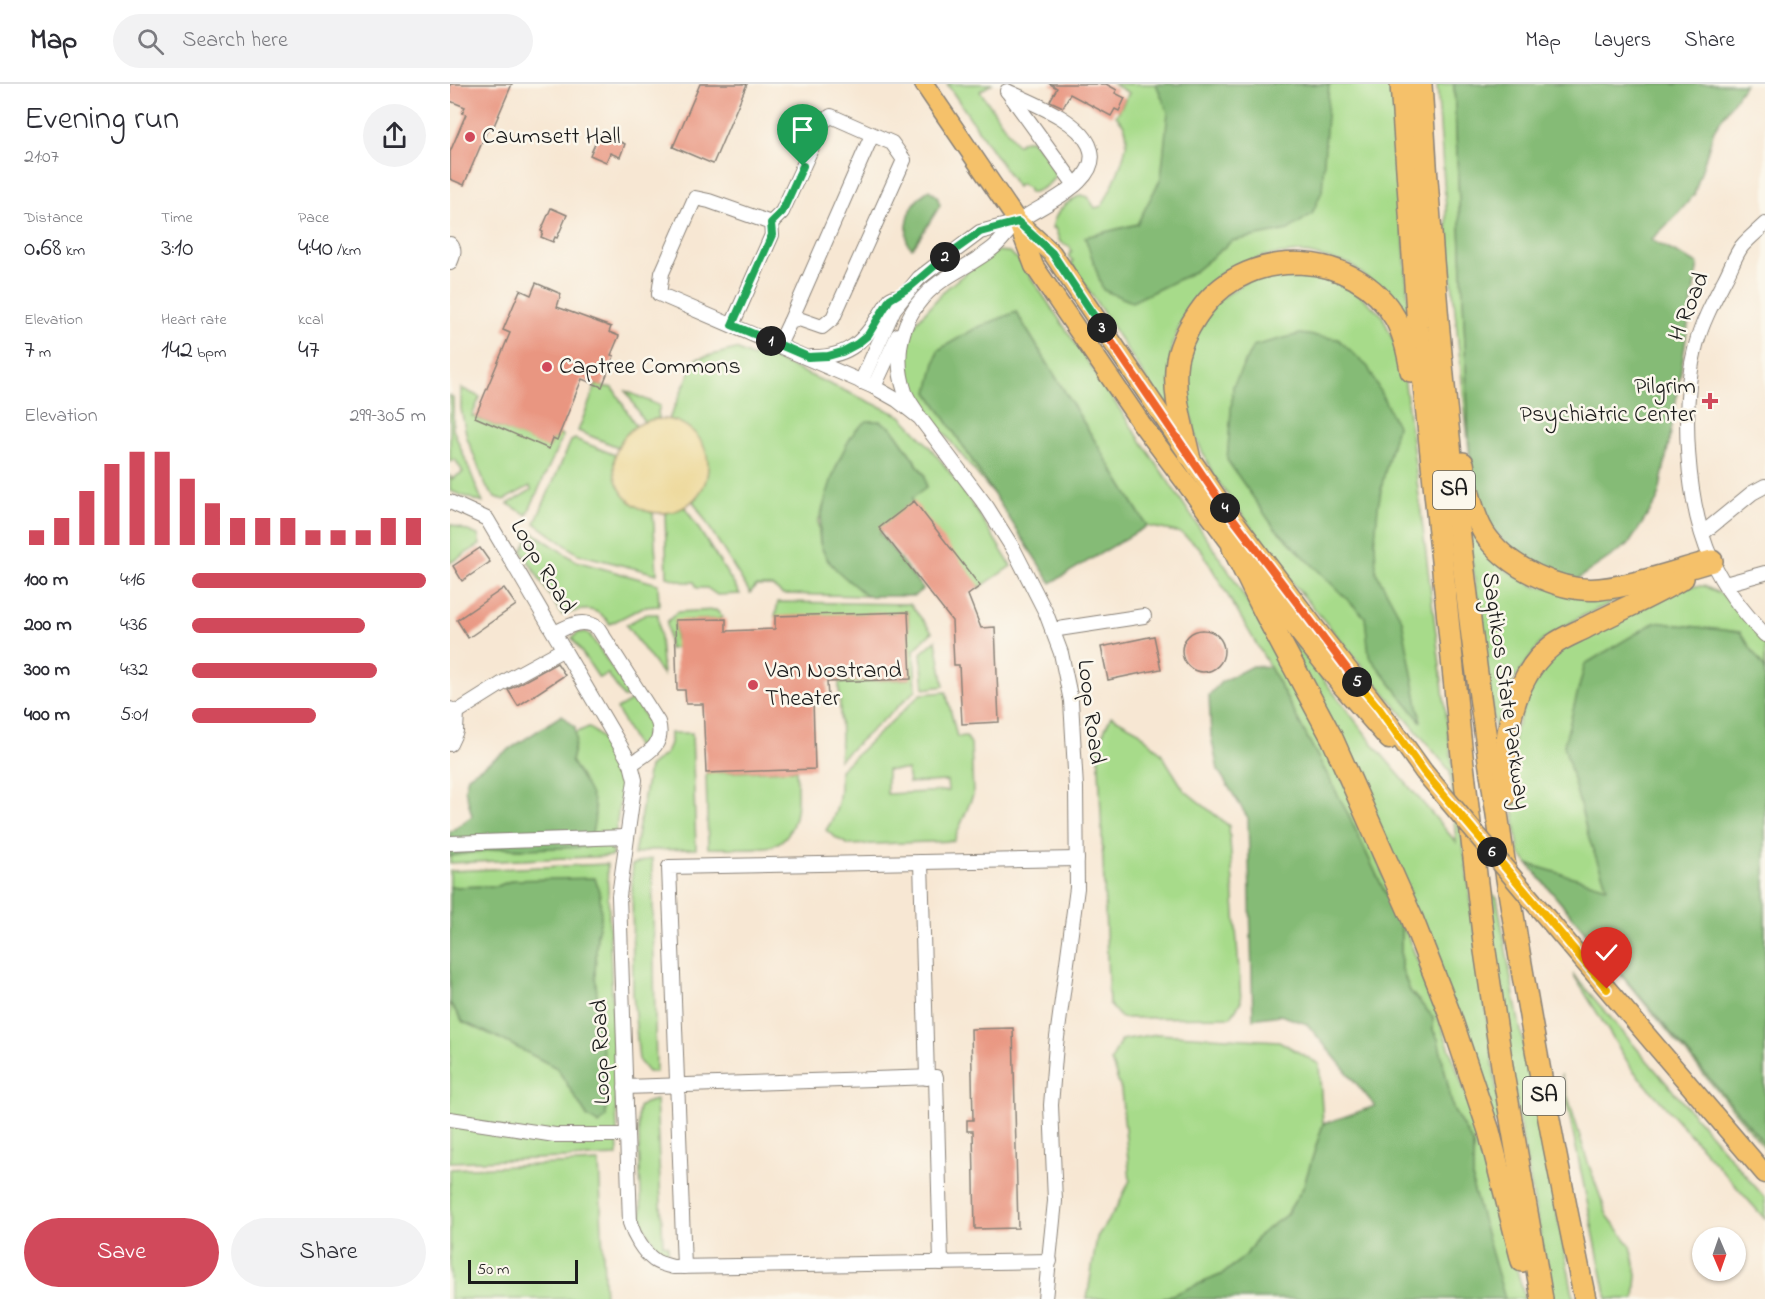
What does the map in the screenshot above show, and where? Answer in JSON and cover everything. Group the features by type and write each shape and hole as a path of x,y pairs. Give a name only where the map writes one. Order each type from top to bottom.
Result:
{"highway":[{"name":"Sagtikos State Parkway","path":"1401,84 1414,271 1433,483 1485,951 1504,1079 1542,1299"},
{"name":"Sagtikos State Parkway","path":"1421,84 1434,288 1469,627 1508,893 1547,1115 1585,1299"},
{"path":"1189,455 1178,405 1176,375 1182,345 1196,317 1217,291 1247,272 1281,263 1317,265 1349,275 1385,304 1394,317 1406,344 1413,394 1433,483"},
{"path":"1434,288 1467,484 1474,510 1485,533 1501,552 1522,568 1546,580 1570,587 1597,589 1627,585 1712,561"},
{"path":"1233,548 1332,738 1420,938 1486,1122 1532,1299"},
{"path":"1508,893 1504,773 1506,742 1511,713 1535,664 1553,644 1670,586 1712,561"}],"main road":[{"path":"924,84 1018,222 1052,253 1231,516 1346,669 1380,710 1424,772 1765,1174"},
{"path":"1018,222 1034,266 1141,423 1233,548 1303,638 1387,739 1424,772"}],"street":[{"path":"1006,87 1075,185"},
{"path":"874,387 907,320 931,289 994,247 1018,222 1075,185 1086,175 1092,162 1090,146 1083,135 1069,122 1006,87"},
{"path":"732,325 772,235 771,223 782,212 824,121 831,116 892,143 904,160 833,318 822,327 799,319 790,322"},
{"path":"779,345 872,135"},
{"name":"Loop Road","path":"771,223 695,198 662,273 659,294 874,387 897,400 920,418 987,507 1014,550 1046,613 1061,653 1071,701 1076,788 1077,888 1056,1046 1051,1105 1055,1201 1045,1299"},
{"path":"808,357 828,356 857,344 868,335 890,299 911,286 935,264 980,232 1018,222"},
{"name":"H Road","path":"1765,224 1742,247 1709,310 1696,345 1689,381 1687,413 1691,482 1697,521 1712,561 1730,596 1765,635"},
{"path":"450,244 454,254 450,262"},
{"path":"861,382 888,320 911,286"},
{"path":"907,320 900,339 900,365 905,392 920,418"},
{"path":"1702,533 1752,492 1765,486"},
{"name":"Loop Road","path":"450,502 487,519 630,764 635,780 619,896 630,1223 633,1232 654,1261 673,1267 1050,1261"},
{"path":"1725,584 1765,573"},
{"path":"1052,630 1144,616"},
{"path":"555,633 575,623 584,622 598,628 658,722 660,738 655,746 630,764"},
{"path":"450,744 456,731 454,711 564,649"},
{"path":"450,843 626,837"},
{"path":"684,1267 669,867 1077,859"},
{"path":"921,862 927,1078"},
{"path":"626,1087 936,1077 941,1263"},
{"path":"450,1119 555,1135 627,1135"}],"green space":[{"path":"947,84 992,84 980,91 1017,145 1024,140 1031,140 1050,158 1056,170 1053,180 1039,190 1029,193 1029,189 1020,184 1017,187"},
{"path":"1113,84 1393,84 1410,327 1383,291 1350,264 1301,252 1264,256 1222,273 1188,307 1172,345 1170,410 1165,408 1071,263 1073,261 1068,256 1072,251 1069,246 1060,242 1055,228 1052,228 1062,208 1081,195 1088,197 1095,208 1102,206 1115,179 1124,157 1127,136 1124,126 1116,116 1129,93"},
{"path":"1156,84 1329,84 1322,191 1312,214 1288,230 1232,241 1194,272 1132,302 1103,290 1085,237 1137,224 1161,178 1168,112"},
{"path":"1437,84 1454,84 1470,461 1449,251"},
{"path":"1454,84 1745,84 1714,130 1694,195 1651,240 1698,264 1658,499 1629,544 1573,582 1518,560 1480,512 1470,461"},
{"path":"929,190 937,196 940,205 912,248 907,243 910,213 917,200"},
{"path":"997,251 1009,252 1020,261 1234,579 1286,668 1356,807 1422,972 1478,1128 1525,1299 1503,1299 1473,1188 1473,1144 1453,1109 1438,1039 1433,1030 1433,1017 1410,991 1401,967 1401,927 1348,814 1270,667 1200,548 1181,533 1147,526 1016,312 928,392 995,496 925,410 910,385 907,359 909,337 918,320 946,289 980,261"},
{"path":"1301,268 1345,282 1382,315 1402,360 1450,746 1501,1122 1492,1123 1291,644 1298,647 1378,750 1456,842 1450,771 1286,575 1214,476 1196,438 1185,387 1190,341 1216,302 1253,277"},
{"path":"1016,312 1147,526 1051,583 928,392 938,350 976,328"},
{"path":"1300,334 1338,339 1368,367 1397,426 1378,507 1375,540 1376,572 1402,620 1421,722 1369,656 1365,617 1273,526 1227,460 1233,386 1253,346"},
{"path":"736,349 753,357 756,351 901,416 947,469 1011,566 979,588 913,505 912,498 926,488 925,475 892,428 838,463 818,522 820,544 828,561 867,596 782,594 772,586 756,586 750,593 693,501 697,497 669,419 696,359"},
{"path":"596,385 613,388 636,426 618,447 578,431"},
{"path":"461,388 480,397 472,416 549,448 556,433 563,436 527,515 508,504 531,490 530,486 504,500 495,497 486,486 467,438 461,409"},
{"path":"626,391 660,406 659,418 644,422"},
{"path":"450,395 453,398 453,429 483,503 450,491 450,476 452,479 463,472 455,459 450,462"},
{"path":"867,421 880,421 892,428 925,476 926,488 912,498 913,505 880,533 923,589 914,596 867,596 834,567 821,545 821,519 836,469 849,440"},
{"path":"575,439 615,455 614,463 644,510 653,513 657,574 578,554 535,523 571,441"},
{"path":"685,507 740,594 717,595 707,588 697,588 694,582 684,582 667,577 665,513"},
{"path":"1465,510 1502,568 1536,587 1651,585 1578,618 1542,641 1512,683 1496,737"},
{"path":"450,524 478,535 480,545 450,563"},
{"path":"532,532 576,561 658,584 659,606 643,607 610,624 600,614 589,610 562,615 522,551"},
{"path":"1686,586 1704,586 1723,595 1765,641 1765,1148 1519,853 1512,799 1514,734 1535,676 1550,654"},
{"path":"778,602 910,604 932,632 914,650 916,690 839,760 841,739 839,682 910,679 908,612 775,617"},
{"path":"716,610 723,617 675,621 676,648 669,649 667,622 677,612"},
{"path":"646,614 658,614 663,675 626,625"},
{"path":"1655,622 1740,632 1765,669 1765,1144 1528,864 1607,887 1589,839 1564,745 1585,664"},
{"path":"586,632 630,694 624,698 608,674 599,678 572,638 578,633"},
{"path":"936,640 944,686 924,689 921,653"},
{"path":"1252,666 1270,667 1348,814 1401,927 1401,967 1410,991 1433,1017 1433,1030 1438,1039 1453,1109 1473,1144 1473,1188 1505,1299 1162,1299 1223,1274 1246,1255 1259,1235 1286,1215 1303,1188 1323,1124 1375,1106 1307,1024 1280,1015 1253,1019 1248,818 1218,770 1211,736 1209,695 1221,682"},
{"path":"946,692 957,737 966,736 971,744 973,795 954,841 849,845 826,830 834,816 838,802 840,770 921,694","holes":["887,770 907,770 909,783 947,781 948,791 887,794"]},
{"path":"634,699 647,719 650,731 644,742 637,748 617,709"},
{"path":"562,715 575,727 576,740 571,761 590,793 595,810 595,820 587,847 501,848 450,856 450,832 472,816 465,789 468,776"},
{"path":"1111,716 1137,730 1161,753 1184,790 1229,826 1241,1001 1231,1017 1121,1018 1109,1004 1098,744"},
{"path":"589,727 605,741 624,772 612,856 450,863 450,856 501,848 522,849 590,794 571,761 576,740 575,733"},
{"path":"670,733 692,733 696,849 649,850 634,855 649,767 666,753 670,743"},
{"path":"796,770 796,812 789,832 783,840 761,848 708,848 706,773"},
{"path":"652,858 656,1072 648,1072 639,1061 633,994 632,865"},
{"path":"607,864 618,1156 450,1162 450,1003 463,1022 557,1068 587,1116 597,934 601,919 513,880 498,886 450,887 450,871"},
{"path":"595,878 600,895 601,919 597,934 595,974 605,1074 606,1117 599,1124 587,1116 557,1068 463,1022 450,1003 450,887 498,886 513,880"},
{"path":"1487,890 1497,898 1574,1299 1552,1299 1510,1073"},
{"path":"1573,974 1765,1198 1765,1219 1632,1069"},
{"path":"1157,1034 1279,1041 1319,1064 1323,1124 1303,1188 1286,1215 1259,1235 1246,1255 1223,1274 1162,1299 1087,1299 1097,1237 1118,1205 1130,1180 1121,1090 1111,1061 1121,1040"},
{"path":"1561,1074 1587,1160 1607,1215 1631,1246 1637,1274 1635,1299 1607,1299"},
{"path":"656,1100 663,1244 668,1245 668,1255 662,1255 642,1224 638,1115 639,1107"},
{"path":"599,1162 605,1299 450,1299 450,1169"}],"sand":[{"path":"661,419 679,423 694,433 704,448 708,466 704,484 694,499 679,509 661,513 643,509 628,499 618,484 614,466 618,448 628,433 643,423"}],"building":[{"name":"Caumsett Hall","path":"450,84 512,84 493,128 489,126 464,185 450,179 450,152 466,114 462,113 465,107 450,101"},
{"path":"700,84 747,84 713,164 673,147"},
{"path":"1050,84 1106,84 1117,90 1115,93 1125,98 1119,111 1115,109 1111,116 1070,94 1063,107 1050,101 1057,88"},
{"path":"600,133 625,144 620,157 610,153 606,162 590,155"},
{"path":"551,208 567,215 553,242 541,237 543,232 541,231"},
{"name":"Captree Commons","path":"536,283 561,294 557,307 611,327 609,332 619,336 602,387 582,379 557,440 553,438 549,449 475,417 510,333 503,330 520,290 531,295"},
{"path":"914,501 980,586 968,595 981,628 995,627 999,722 962,724 959,665 954,665 952,621 879,528"},
{"path":"480,548 490,562 462,581 453,566"},
{"path":"504,588 516,605 468,638 457,620"},
{"path":"908,612 911,679 827,682 828,698 813,699 815,769 706,773 703,704 686,704 685,690 677,690 675,620 726,619 726,631 775,629 775,616"},
{"path":"1203,630 1218,636 1224,651 1218,666 1203,672 1188,666 1182,651 1188,636"},
{"path":"1154,636 1161,669 1108,680 1101,647"},
{"path":"557,663 565,675 518,706 508,690"},
{"path":"1013,1028 1018,1228 975,1229 973,1131 967,1131 967,1120 973,1120 971,1029"}],"place":[{"name":"Caumsett Hall","path":"470,137"},
{"name":"Captree Commons","path":"547,367"},
{"name":"Pilgrim Psychiatric Center","path":"1710,401"},
{"name":"Van Nostrand Theater","path":"753,685"}],"route":[{"path":"803,166 782,212 771,223 772,235 732,325 808,357 828,356 842,352 868,335 890,299 911,286 935,264 980,232 1018,222 1052,253 1219,500 1346,669 1380,710 1424,772 1607,989"}]}
